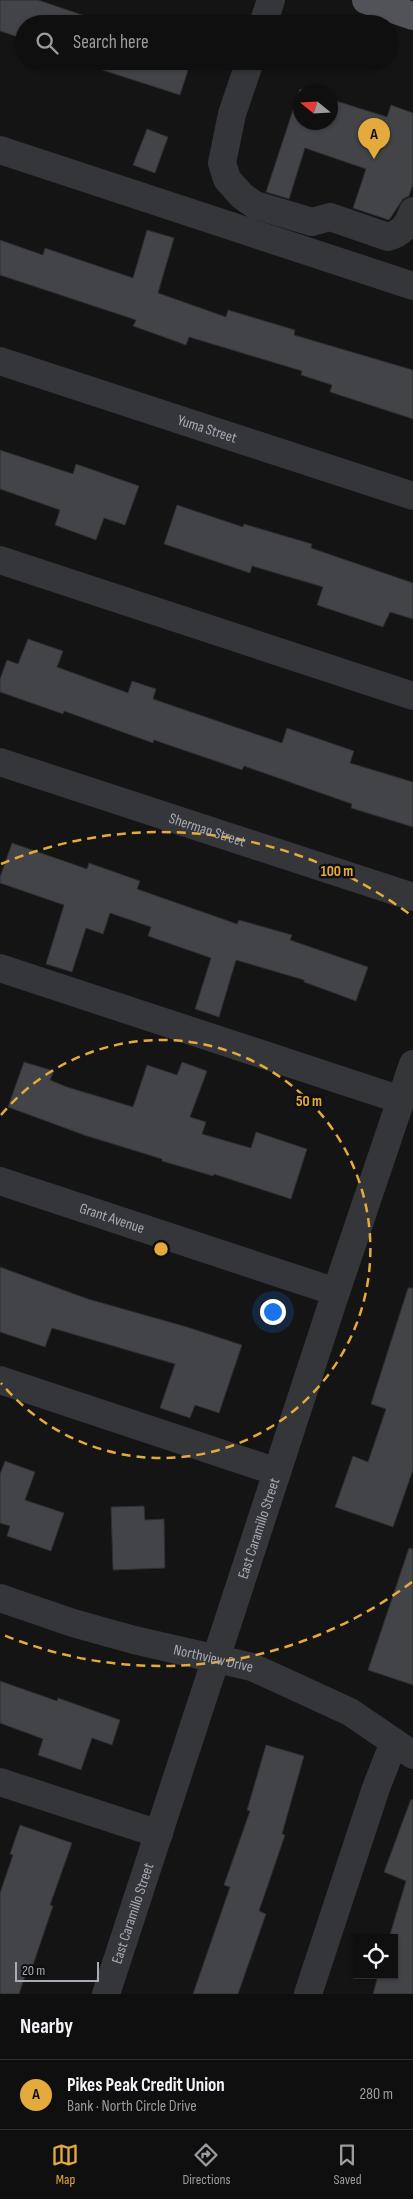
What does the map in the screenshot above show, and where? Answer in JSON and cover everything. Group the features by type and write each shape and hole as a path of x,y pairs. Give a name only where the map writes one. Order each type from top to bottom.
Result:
{"main road":[{"path":"366,0 413,16"}],"street":[{"path":"266,15 271,0"},
{"path":"247,70 232,114 222,163 227,179 242,196 255,205 312,222 330,217 388,236 402,231 409,222 413,210"},
{"path":"0,150 413,286"},
{"name":"Yuma Street","path":"0,361 413,496"},
{"path":"0,560 413,696"},
{"name":"Sherman Street","path":"0,762 413,897"},
{"path":"0,968 401,1100"},
{"name":"East Caramillo Street","path":"106,1994 336,1292 413,1064"},
{"name":"Grant Avenue","path":"0,1181 336,1292"},
{"path":"0,1380 277,1472"},
{"name":"Northview Drive","path":"0,1598 72,1624 252,1667 350,1712 403,1748"},
{"path":"308,1994 376,1788 403,1748"},
{"path":"0,1782 159,1834"}],"building":[{"path":"0,0 38,0 82,15 15,15 15,36 0,31"},
{"path":"102,70 188,70 180,95"},
{"path":"338,102 387,117 391,105 413,113 413,184 409,196 403,199 389,220 353,208 366,169 305,148 289,199 266,192 293,110 293,130 338,130"},
{"path":"147,129 168,137 155,173 133,165"},
{"path":"147,230 174,238 158,293 226,317 228,310 295,330 294,335 413,370 413,419 330,392 332,385 301,375 302,371 189,337 186,345 133,326 136,320 0,275 0,240 43,255 45,248 133,278"},
{"path":"0,450 73,474 76,464 139,486 125,525 104,518 96,540 55,525 60,510 0,489"},
{"path":"177,505 243,527 244,524 312,544 311,548 413,583 413,619 390,612 383,627 317,605 323,587 252,566 250,573 164,544"},
{"path":"28,639 63,651 57,667 128,693 132,681 156,689 153,699 282,743 287,728 354,751 350,763 413,782 413,827 351,808 352,804 244,766 242,770 154,740 153,743 64,711 63,714 0,692 0,679 7,660 18,664"},
{"path":"12,843 87,869 89,863 140,881 137,889 237,924 239,920 292,935 290,940 368,967 356,1001 304,982 304,980 236,960 219,1017 195,1009 211,958 148,936 151,927 110,913 103,934 86,928 72,972 46,964 64,905 0,883 0,877"},
{"path":"24,1062 54,1071 50,1080 133,1107 147,1065 177,1075 182,1062 207,1071 190,1117 206,1122 202,1134 251,1148 256,1132 307,1149 291,1199 214,1174 213,1176 162,1161 162,1159 84,1135 8,1107"},
{"path":"0,1267 88,1299 187,1327 242,1345 219,1413 195,1405 190,1418 160,1408 175,1364 52,1328 45,1347 0,1332"},
{"path":"408,1288 413,1288 413,1470 393,1527 335,1507 353,1456 368,1462 386,1409 371,1404"},
{"path":"5,1461 35,1472 25,1500 64,1513 51,1551 7,1536 10,1526 0,1523 0,1474"},
{"path":"144,1506 145,1520 164,1519 165,1568 113,1570 111,1507"},
{"path":"409,1548 413,1549 413,1685 368,1670"},
{"path":"0,1681 57,1701 58,1698 120,1720 112,1745 92,1738 81,1770 38,1755 43,1739 0,1723"},
{"path":"266,1745 304,1756 282,1834 285,1835 259,1911 266,1914 238,1994 193,1994 230,1887 224,1885 250,1811 247,1810"},
{"path":"411,1799 413,1800 413,1994 373,1994 377,1979 398,1979 398,1934 390,1934 406,1881 384,1872"},
{"path":"20,1825 72,1843 50,1905 53,1906 31,1971 27,1970 19,1994 0,1994 0,1893 13,1855 10,1854"}],"place":[{"name":"Pikes Peak Credit Union","path":"374,159"}]}
